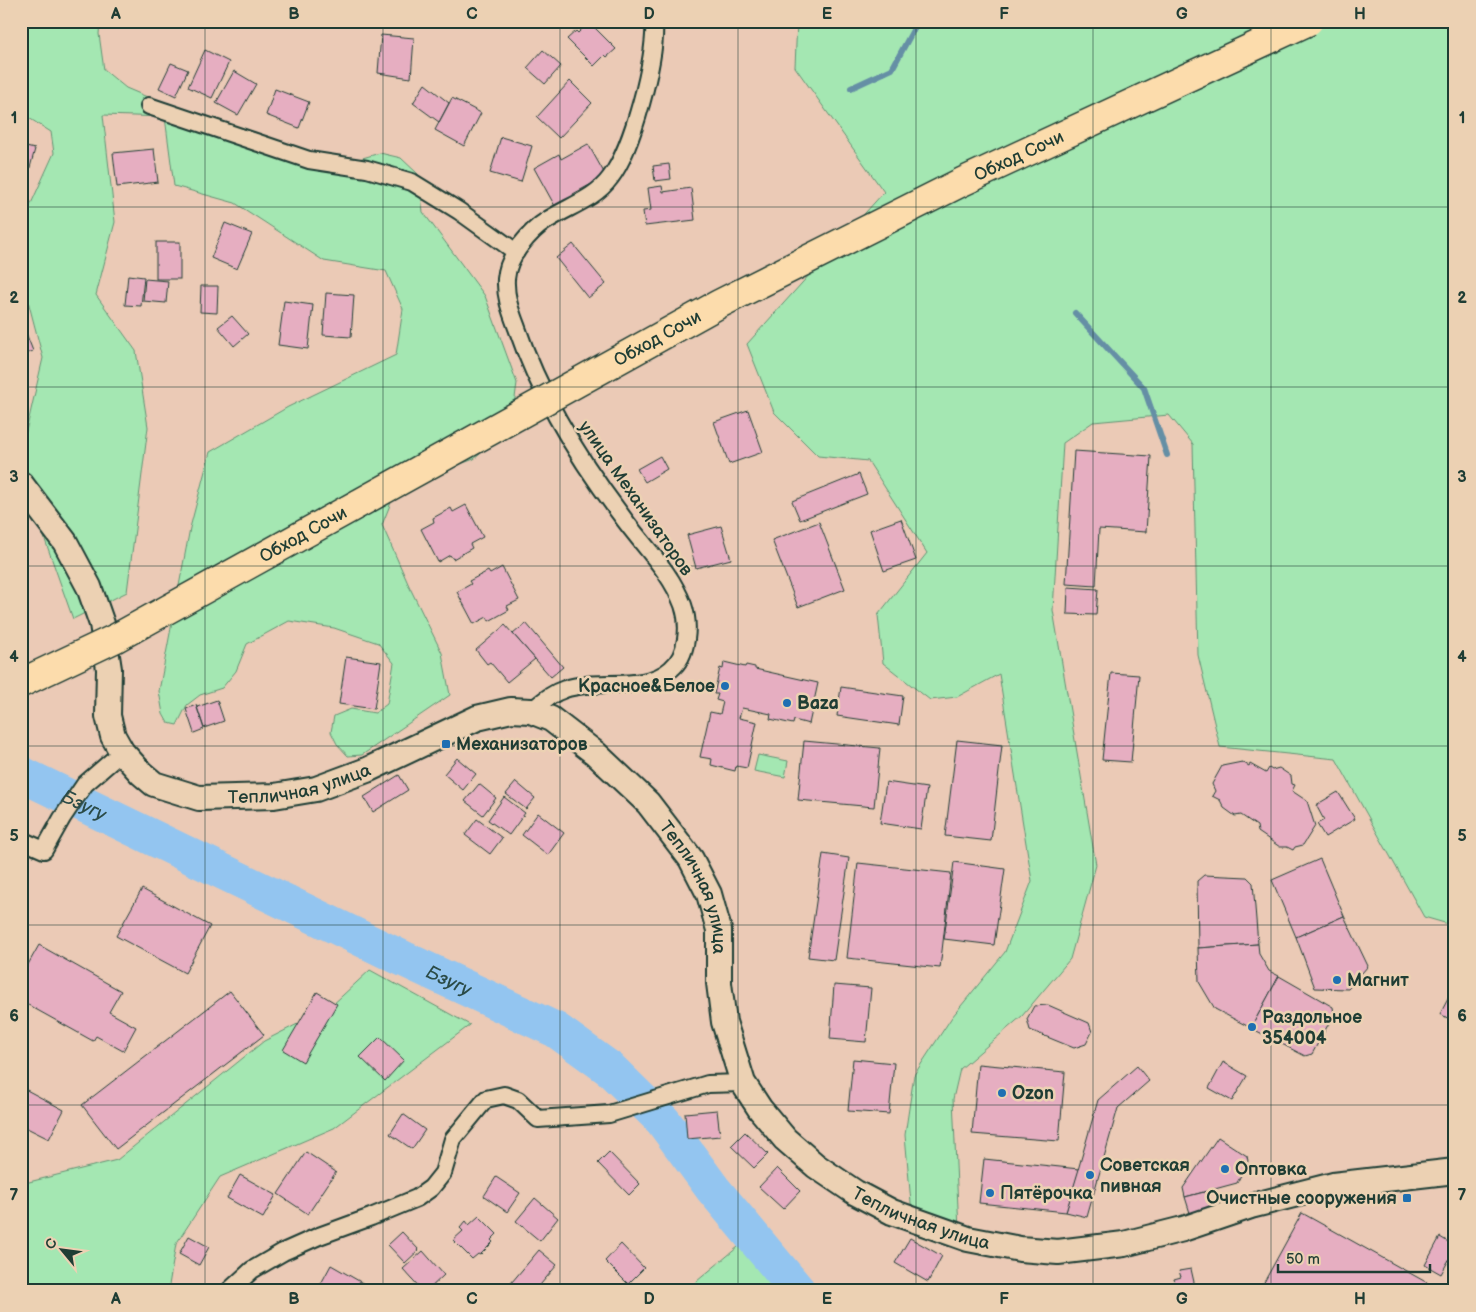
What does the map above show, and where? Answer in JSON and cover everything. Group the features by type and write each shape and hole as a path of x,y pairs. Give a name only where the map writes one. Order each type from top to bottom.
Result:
{"highway":[{"name":"Обход Сочи","path":"21,684 116,638 719,304 962,182 1309,21"}],"street":[{"name":"улица Механизаторов","path":"531,711 552,694 567,688 592,684 646,682 662,676 673,668 686,643 687,627 683,606 668,574 621,516 572,443 546,397 522,342 508,300 508,265 526,239 544,222 593,195 610,179 620,160 632,131 650,72 655,30 654,21"},
{"path":"150,106 308,160 367,169 412,182 459,211 516,252"},
{"name":"Тепличная улица","path":"21,484 65,542 89,587 102,624 109,669 108,716 113,736 122,752 154,784 199,798 274,796 316,789 367,770 477,718 511,710 531,711 552,719 595,753 648,803 691,860 709,894 719,930 719,983 724,1022 743,1083 760,1109 785,1139 816,1166 856,1193 892,1212 968,1239 1020,1249 1058,1252 1124,1244 1183,1229 1251,1206 1333,1185 1455,1171"},
{"path":"21,840 44,850 62,818 85,784 122,752"},
{"path":"229,1291 252,1270 283,1252 319,1236 371,1218 417,1198 431,1188 443,1173 452,1139 486,1099 504,1095 518,1100 538,1119 609,1114 708,1084 743,1083"}],"green space":[{"path":"21,21 100,21 99,34 104,70 126,88 320,170 380,153 401,158 418,174 423,212 485,296 517,383 511,428 474,459 426,477 394,495 382,525 442,653 450,695 362,755 348,756 337,744 331,732 334,716 351,709 375,713 387,704 394,663 378,643 334,628 289,621 247,644 236,671 222,688 200,695 187,705 177,725 168,723 163,714 159,691 190,528 210,452 288,407 396,355 403,309 386,271 324,261 235,203 174,186 165,117 103,115 115,222 96,295 136,351 148,427 127,592 73,619 21,472 21,453 43,358 22,278 30,206 54,153 51,132 21,113"},
{"path":"797,21 1455,21 1455,926 1424,917 1336,759 1220,747 1198,655 1193,444 1169,415 1093,422 1063,443 1053,610 1096,865 1070,959 1022,1016 960,1069 953,1099 959,1230 912,1214 905,1135 914,1075 952,1017 1005,952 1032,881 999,674 957,697 930,700 883,663 878,615 927,553 868,461 818,456 774,412 747,344 884,192 795,67"},
{"path":"758,755 788,761 785,777 754,771"},
{"path":"370,970 470,1025 334,1128 220,1177 176,1244 168,1291 21,1291 21,1184 117,1160 264,1041 329,1008"},
{"path":"762,1227 801,1288 799,1291 685,1291"}],"building":[{"path":"589,22 616,49 607,57 605,55 594,66 567,39 576,31 578,33"},
{"path":"381,35 414,38 411,78 378,73"},
{"path":"205,50 229,62 212,98 188,87"},
{"path":"543,50 561,66 545,84 527,68"},
{"path":"171,63 188,70 176,96 159,88"},
{"path":"234,71 256,84 238,115 216,103"},
{"path":"570,81 592,103 559,138 537,117"},
{"path":"425,84 449,103 439,122 413,103"},
{"path":"275,89 309,102 299,128 266,115"},
{"path":"452,98 481,113 464,146 435,130"},
{"path":"501,137 532,146 521,182 490,173"},
{"path":"588,144 606,176 573,194 575,198 556,208 534,168 559,154 561,159"},
{"path":"21,146 35,149 28,175 21,174"},
{"path":"154,149 158,182 117,187 113,153"},
{"path":"669,164 671,179 655,181 653,166"},
{"path":"662,186 663,192 691,188 695,220 645,226 643,211 651,210 648,188"},
{"path":"225,223 252,234 237,269 211,258"},
{"path":"156,242 180,242 180,279 156,279"},
{"path":"573,244 606,284 588,298 556,258"},
{"path":"128,275 144,277 141,306 125,305"},
{"path":"145,279 168,281 166,303 143,301"},
{"path":"201,286 218,286 217,313 200,312"},
{"path":"326,293 354,295 351,337 323,335"},
{"path":"284,301 313,305 308,349 278,345"},
{"path":"232,316 248,334 234,346 218,327"},
{"path":"21,323 33,351 21,356"},
{"path":"748,410 763,452 729,464 714,422"},
{"path":"1074,451 1151,456 1146,532 1099,529 1096,586 1066,584"},
{"path":"660,456 667,469 645,482 637,469"},
{"path":"859,474 867,494 800,520 792,501"},
{"path":"466,505 483,537 470,544 472,548 453,559 450,555 438,562 421,529 434,522 433,518 451,508 453,512"},
{"path":"901,519 916,560 884,571 870,530"},
{"path":"819,522 845,589 798,607 772,540"},
{"path":"721,526 731,559 696,568 687,535"},
{"path":"502,567 519,600 507,606 509,610 489,621 487,617 474,624 457,592 471,584 469,581 488,571 490,574"},
{"path":"1068,587 1098,589 1096,615 1067,614"},
{"path":"526,623 563,667 551,677 513,634"},
{"path":"505,625 535,659 507,682 490,662 487,664 476,650"},
{"path":"346,657 381,662 374,709 339,704"},
{"path":"724,662 745,667 746,665 755,667 755,669 818,683 809,724 794,720 793,724 770,719 771,714 742,708 739,718 757,722 747,768 736,766 735,771 711,765 712,759 700,757 710,712 720,714 723,702 716,700 718,694 714,694 720,668 723,669"},
{"path":"1111,673 1139,675 1131,762 1102,760"},
{"path":"841,687 903,696 899,725 837,716"},
{"path":"217,700 224,721 204,728 197,707"},
{"path":"196,705 204,729 194,733 186,709"},
{"path":"957,740 1002,745 991,841 945,836"},
{"path":"804,741 880,748 874,807 798,800"},
{"path":"457,758 476,774 463,790 444,774"},
{"path":"1242,762 1249,766 1250,764 1266,773 1269,768 1272,770 1279,768 1291,776 1292,784 1295,785 1292,791 1307,801 1315,826 1303,845 1295,847 1293,850 1287,847 1280,847 1258,832 1257,826 1241,815 1235,816 1224,808 1220,800 1212,796 1215,791 1212,784 1222,766"},
{"path":"399,775 408,790 373,812 364,797"},
{"path":"516,782 535,798 526,809 506,794"},
{"path":"886,782 927,788 921,829 880,823"},
{"path":"479,784 496,798 483,815 465,801"},
{"path":"1338,792 1355,819 1325,837 1317,824 1324,820 1316,805"},
{"path":"1455,795 1455,812 1449,810"},
{"path":"504,797 525,813 509,835 488,820"},
{"path":"538,813 564,833 548,855 522,835"},
{"path":"477,819 502,838 490,854 465,835"},
{"path":"823,854 849,858 834,960 808,957"},
{"path":"1320,859 1344,916 1296,937 1272,880"},
{"path":"954,862 1005,869 994,945 944,939"},
{"path":"858,863 951,873 940,968 847,958"},
{"path":"1204,875 1247,877 1253,883 1258,944 1198,948 1197,881"},
{"path":"142,889 210,926 185,973 116,936"},
{"path":"1344,916 1368,966 1348,989 1315,988 1296,937"},
{"path":"1258,944 1259,954 1269,971 1279,976 1251,1028 1215,1009 1199,982 1198,948"},
{"path":"39,945 121,991 109,1012 136,1027 123,1051 96,1036 93,1041 21,1001 21,977"},
{"path":"1279,976 1333,1007 1334,1014 1312,1054 1305,1056 1251,1028"},
{"path":"834,985 871,988 866,1042 830,1039"},
{"path":"230,991 264,1035 116,1149 82,1105"},
{"path":"317,992 337,1004 303,1062 283,1050"},
{"path":"1449,997 1455,1000 1455,1022 1440,1014"},
{"path":"1048,1005 1089,1023 1092,1032 1086,1044 1074,1048 1030,1030 1027,1019 1034,1006"},
{"path":"380,1037 404,1060 385,1081 360,1057"},
{"path":"853,1059 894,1063 889,1114 848,1111"},
{"path":"1223,1062 1247,1076 1232,1101 1209,1088"},
{"path":"978,1064 1065,1072 1059,1141 972,1134"},
{"path":"1137,1066 1149,1081 1118,1108 1087,1217 1066,1212 1098,1100"},
{"path":"21,1087 64,1110 49,1139 21,1125"},
{"path":"717,1110 720,1136 687,1139 685,1113"},
{"path":"403,1114 425,1130 412,1149 390,1134"},
{"path":"745,1132 768,1154 754,1168 731,1146"},
{"path":"1218,1137 1247,1156 1248,1161 1237,1183 1185,1197 1183,1188"},
{"path":"306,1152 336,1172 308,1214 278,1194"},
{"path":"609,1152 640,1184 629,1195 598,1163"},
{"path":"984,1159 1079,1169 1066,1212 979,1203"},
{"path":"777,1168 800,1191 783,1209 759,1187"},
{"path":"240,1175 276,1195 263,1218 227,1198"},
{"path":"496,1177 520,1193 507,1212 484,1196"},
{"path":"1208,1191 1212,1207 1190,1213 1185,1197"},
{"path":"535,1198 558,1218 540,1241 516,1221"},
{"path":"1302,1213 1442,1291 1271,1291 1262,1286"},
{"path":"479,1216 497,1234 491,1240 493,1242 480,1255 478,1254 472,1259 453,1240 463,1231 460,1228 466,1221 469,1225"},
{"path":"402,1232 419,1250 405,1263 388,1245"},
{"path":"189,1236 209,1247 199,1265 179,1254"},
{"path":"1440,1237 1455,1246 1441,1274 1425,1265"},
{"path":"910,1238 942,1256 928,1282 895,1263"},
{"path":"621,1244 644,1268 628,1284 605,1261"},
{"path":"539,1250 557,1265 535,1291 508,1291 506,1289"},
{"path":"423,1251 444,1275 427,1291 423,1291 403,1269"},
{"path":"331,1265 366,1285 363,1291 317,1291"},
{"path":"1191,1269 1196,1291 1177,1291 1174,1279 1181,1277 1179,1271"}],"waterway":[{"path":"851,88 892,69 918,21"},
{"path":"1075,313 1144,388 1167,455"},
{"name":"Бзугу","path":"21,774 389,952 556,1030 610,1069 663,1121 713,1189 798,1291"}],"place":[{"name":"Красное&Белое","path":"725,686"},
{"name":"Baza","path":"787,703"},
{"name":"Механизаторов","path":"446,744"},
{"name":"Магнит","path":"1337,980"},
{"name":"Раздольное 354004","path":"1252,1027"},
{"name":"Ozon","path":"1002,1093"},
{"name":"Оптовка","path":"1225,1169"},
{"name":"Советская пивная","path":"1090,1175"},
{"name":"Пятёрочка","path":"990,1193"},
{"name":"Очистные сооружения","path":"1407,1198"}]}
